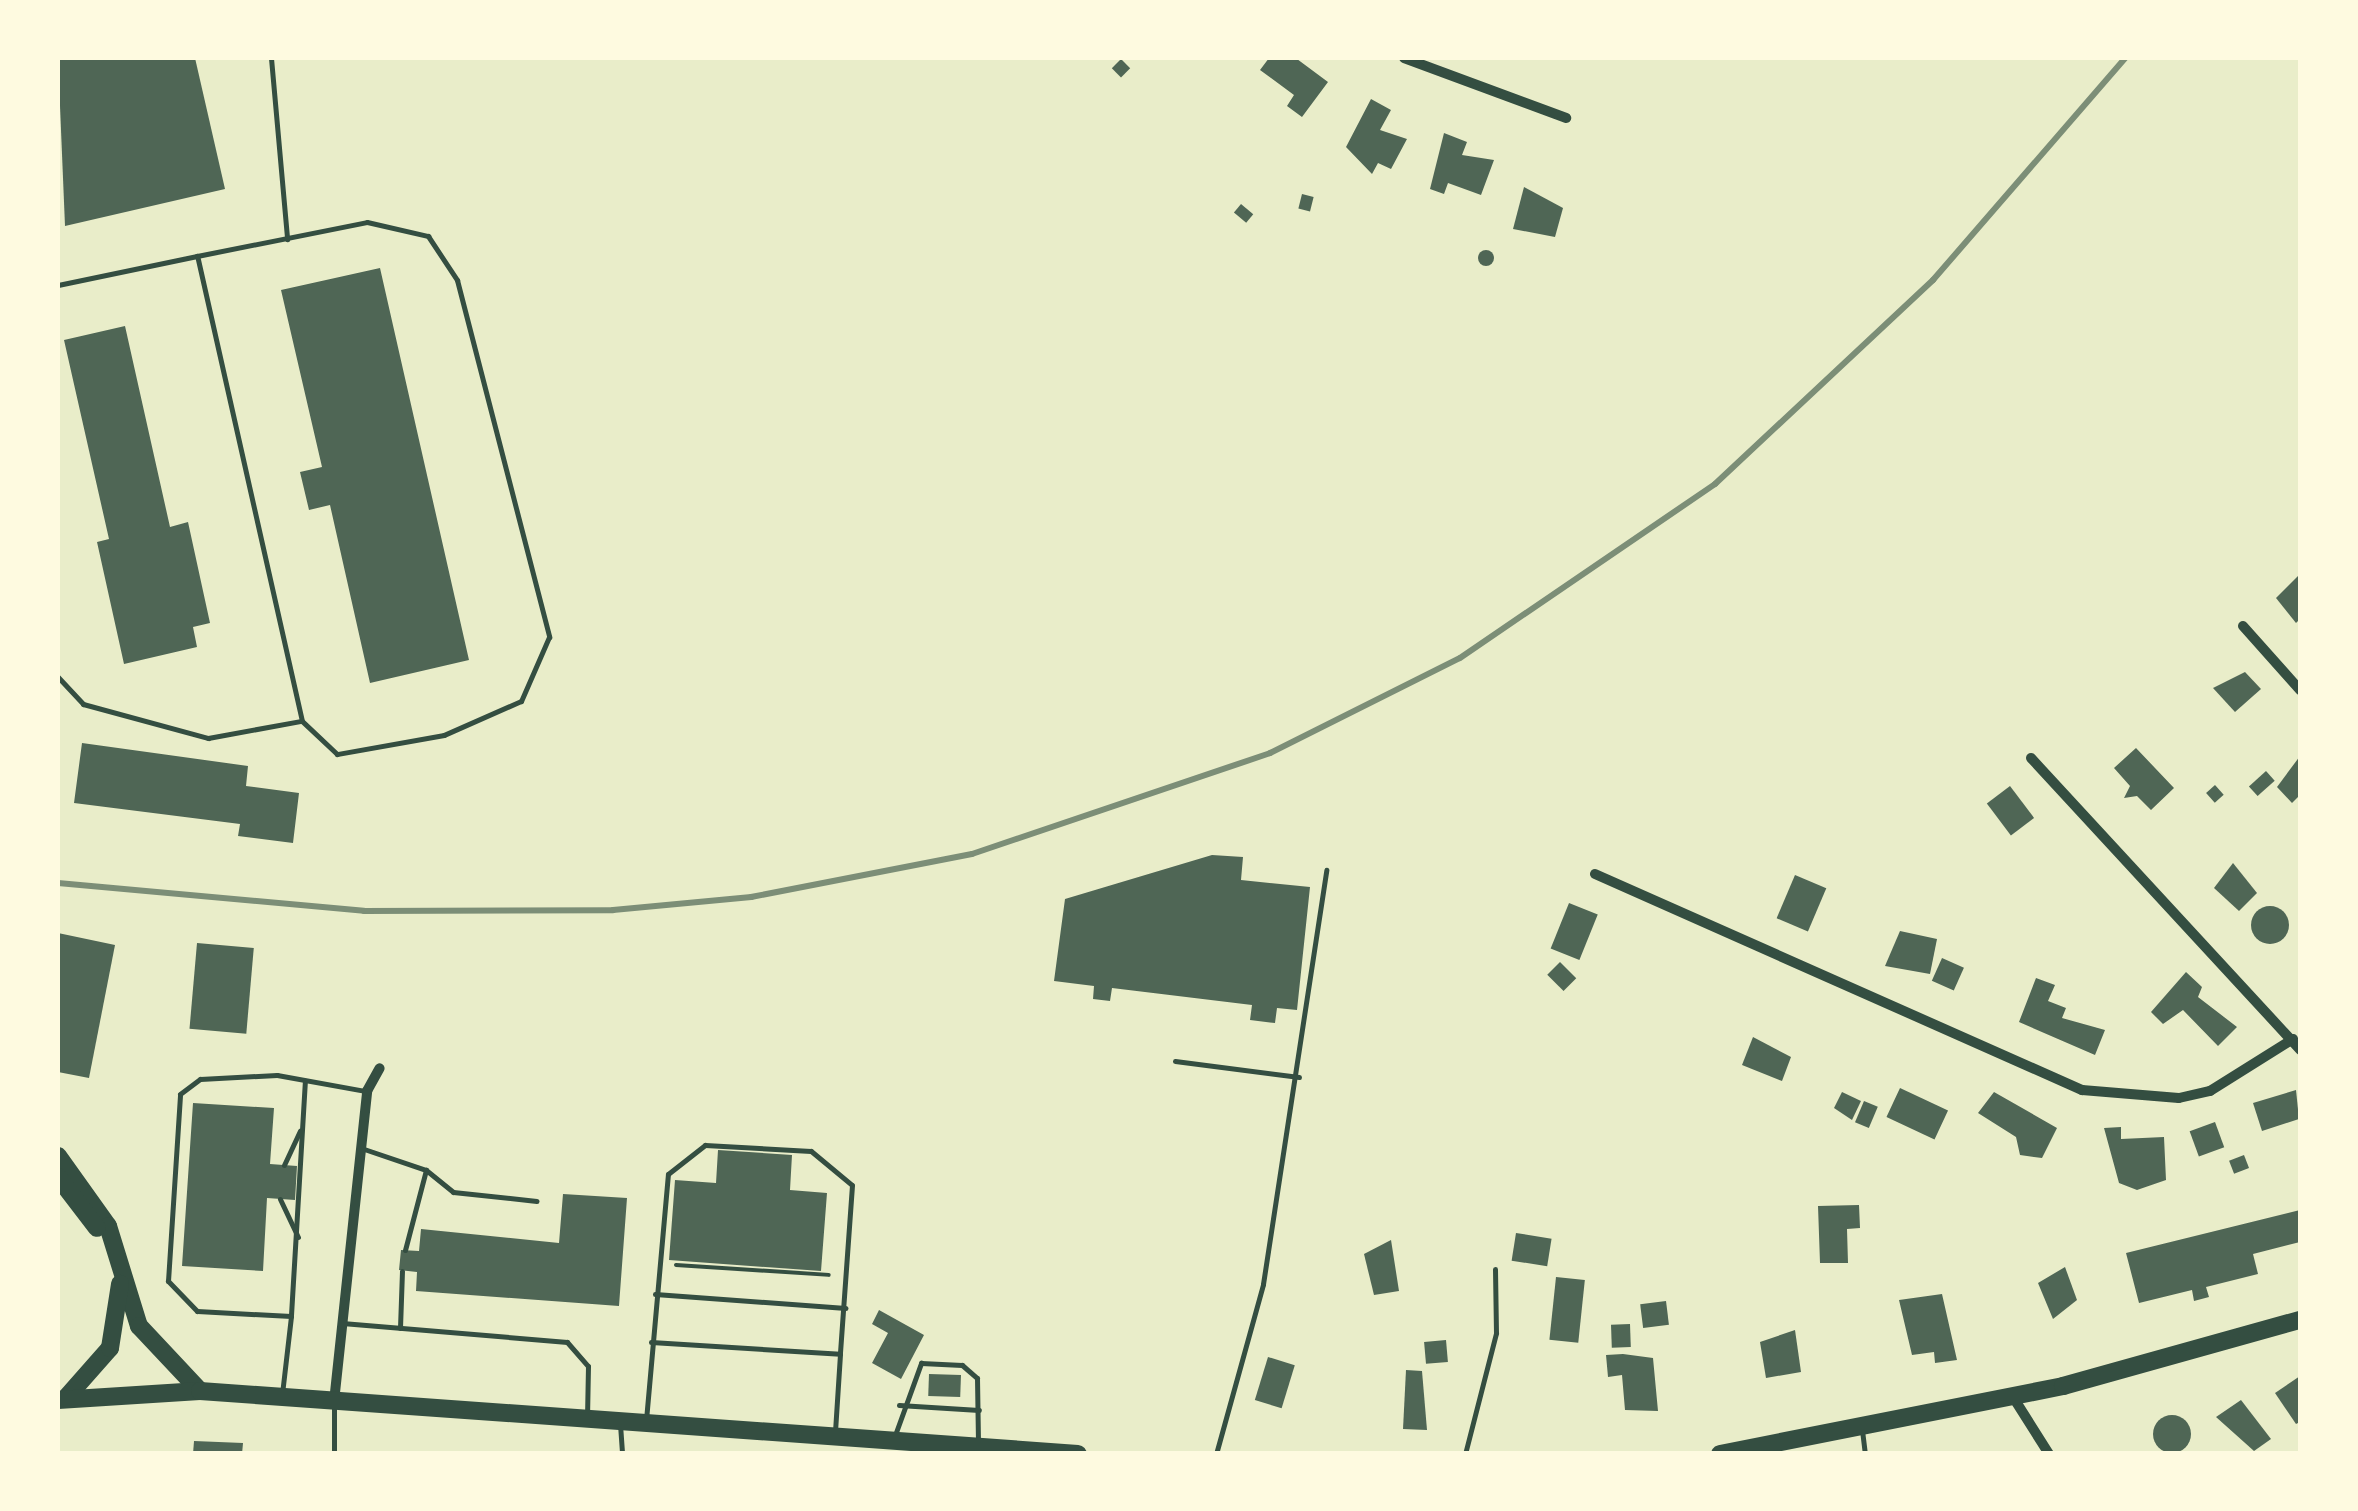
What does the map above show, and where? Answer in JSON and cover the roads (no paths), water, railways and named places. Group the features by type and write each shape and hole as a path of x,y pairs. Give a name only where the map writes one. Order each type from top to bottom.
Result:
{"highway":[{"path":"58,1156 108,1226 139,1326 200,1391"},
{"path":"58,1176 98,1229 122,1292 110,1348 60,1401"},
{"path":"1720,1454 2013,1398 2300,1320"},
{"path":"60,1401 200,1391 645,1423 814,1445 834,1438 864,1446 894,1441 952,1449 978,1446 1078,1454"}],"street":[{"path":"1404,58 1566,118"},
{"path":"2243,626 2300,690"},
{"path":"2032,758 2300,1050"},
{"path":"1595,874 2082,1090 2178,1098 2210,1091 2293,1039"},
{"path":"334,1402 367,1091 380,1068"},
{"path":"2013,1398 2049,1454"}],"lane":[{"path":"271,58 287,238"},
{"path":"58,284 197,256 367,222 428,236 457,280 548,637 521,701 444,735 337,754 302,721 197,256"},
{"path":"58,677 83,704 208,738 302,721"},
{"path":"1216,1454 1256,1322 1299,1078 1326,870"},
{"path":"1175,1061 1299,1078"},
{"path":"280,1397 292,1364 291,1316 305,1080"},
{"path":"291,1316 182,1304 168,1281 170,1220 186,1087 305,1080 367,1091"},
{"path":"284,1166 301,1128"},
{"path":"645,1423 668,1174 685,1153 706,1144 794,1150 837,1165 852,1184 834,1438"},
{"path":"361,1148 426,1170 453,1192 537,1201"},
{"path":"405,1250 426,1170"},
{"path":"280,1199 298,1237"},
{"path":"1465,1454 1496,1333 1495,1269"},
{"path":"400,1328 402,1270"},
{"path":"655,1294 845,1308"},
{"path":"342,1323 567,1342 588,1366 587,1419"},
{"path":"651,1342 840,1354"},
{"path":"894,1441 899,1405 921,1363 962,1365 978,1378 978,1446"},
{"path":"334,1402 334,1454"},
{"path":"899,1405 978,1410"},
{"path":"620,1421 622,1454"},
{"path":"1862,1428 1865,1454"}],"railway":[{"path":"58,883 364,911 613,910 751,897 972,854 1270,753 1460,658 1715,484 1933,280 2125,58"}]}
